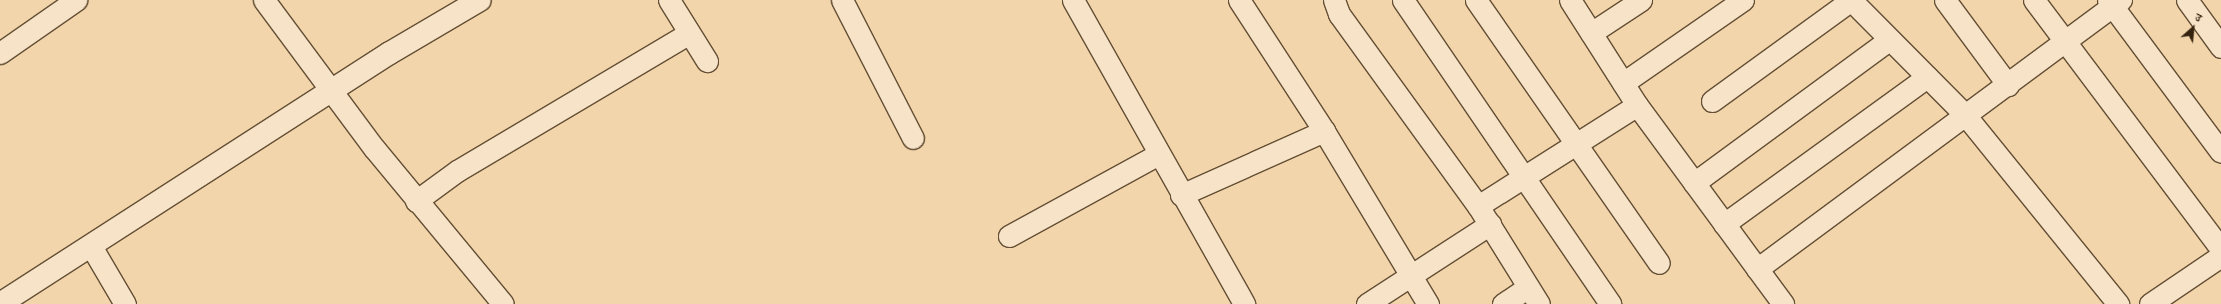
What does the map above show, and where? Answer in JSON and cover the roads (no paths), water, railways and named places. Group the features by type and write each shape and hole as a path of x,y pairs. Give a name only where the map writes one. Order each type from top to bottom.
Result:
{"street":[{"path":"0,53 76,0"},
{"path":"264,0 299,43 331,92 416,201 503,304"},
{"path":"0,304 331,92 480,0"},
{"path":"669,0 707,61"},
{"path":"842,0 913,138"},
{"path":"1073,0 1181,195 1244,304"},
{"path":"1239,0 1324,131 1412,275 1428,304"},
{"path":"1334,0 1339,14 1478,206 1534,295 1503,304"},
{"path":"1403,0 1610,304"},
{"path":"1476,0 1659,263"},
{"path":"1570,0 1637,105 1782,304"},
{"path":"1591,33 1641,0"},
{"path":"1623,83 1743,0"},
{"path":"1712,101 1851,0 1966,116 2118,304"},
{"path":"1945,0 2008,84"},
{"path":"2034,0 2221,249"},
{"path":"2187,0 2221,47"},
{"path":"1757,269 2065,43 2114,2 2221,152"},
{"path":"416,201 456,171 689,33"},
{"path":"1694,183 1889,40"},
{"path":"1724,224 1927,77"},
{"path":"1478,206 1576,142 1637,105"},
{"path":"1181,195 1324,131"},
{"path":"1009,236 1159,154"},
{"path":"1367,304 1490,224"},
{"path":"91,246 125,304"},
{"path":"2150,304 2221,256"}]}
